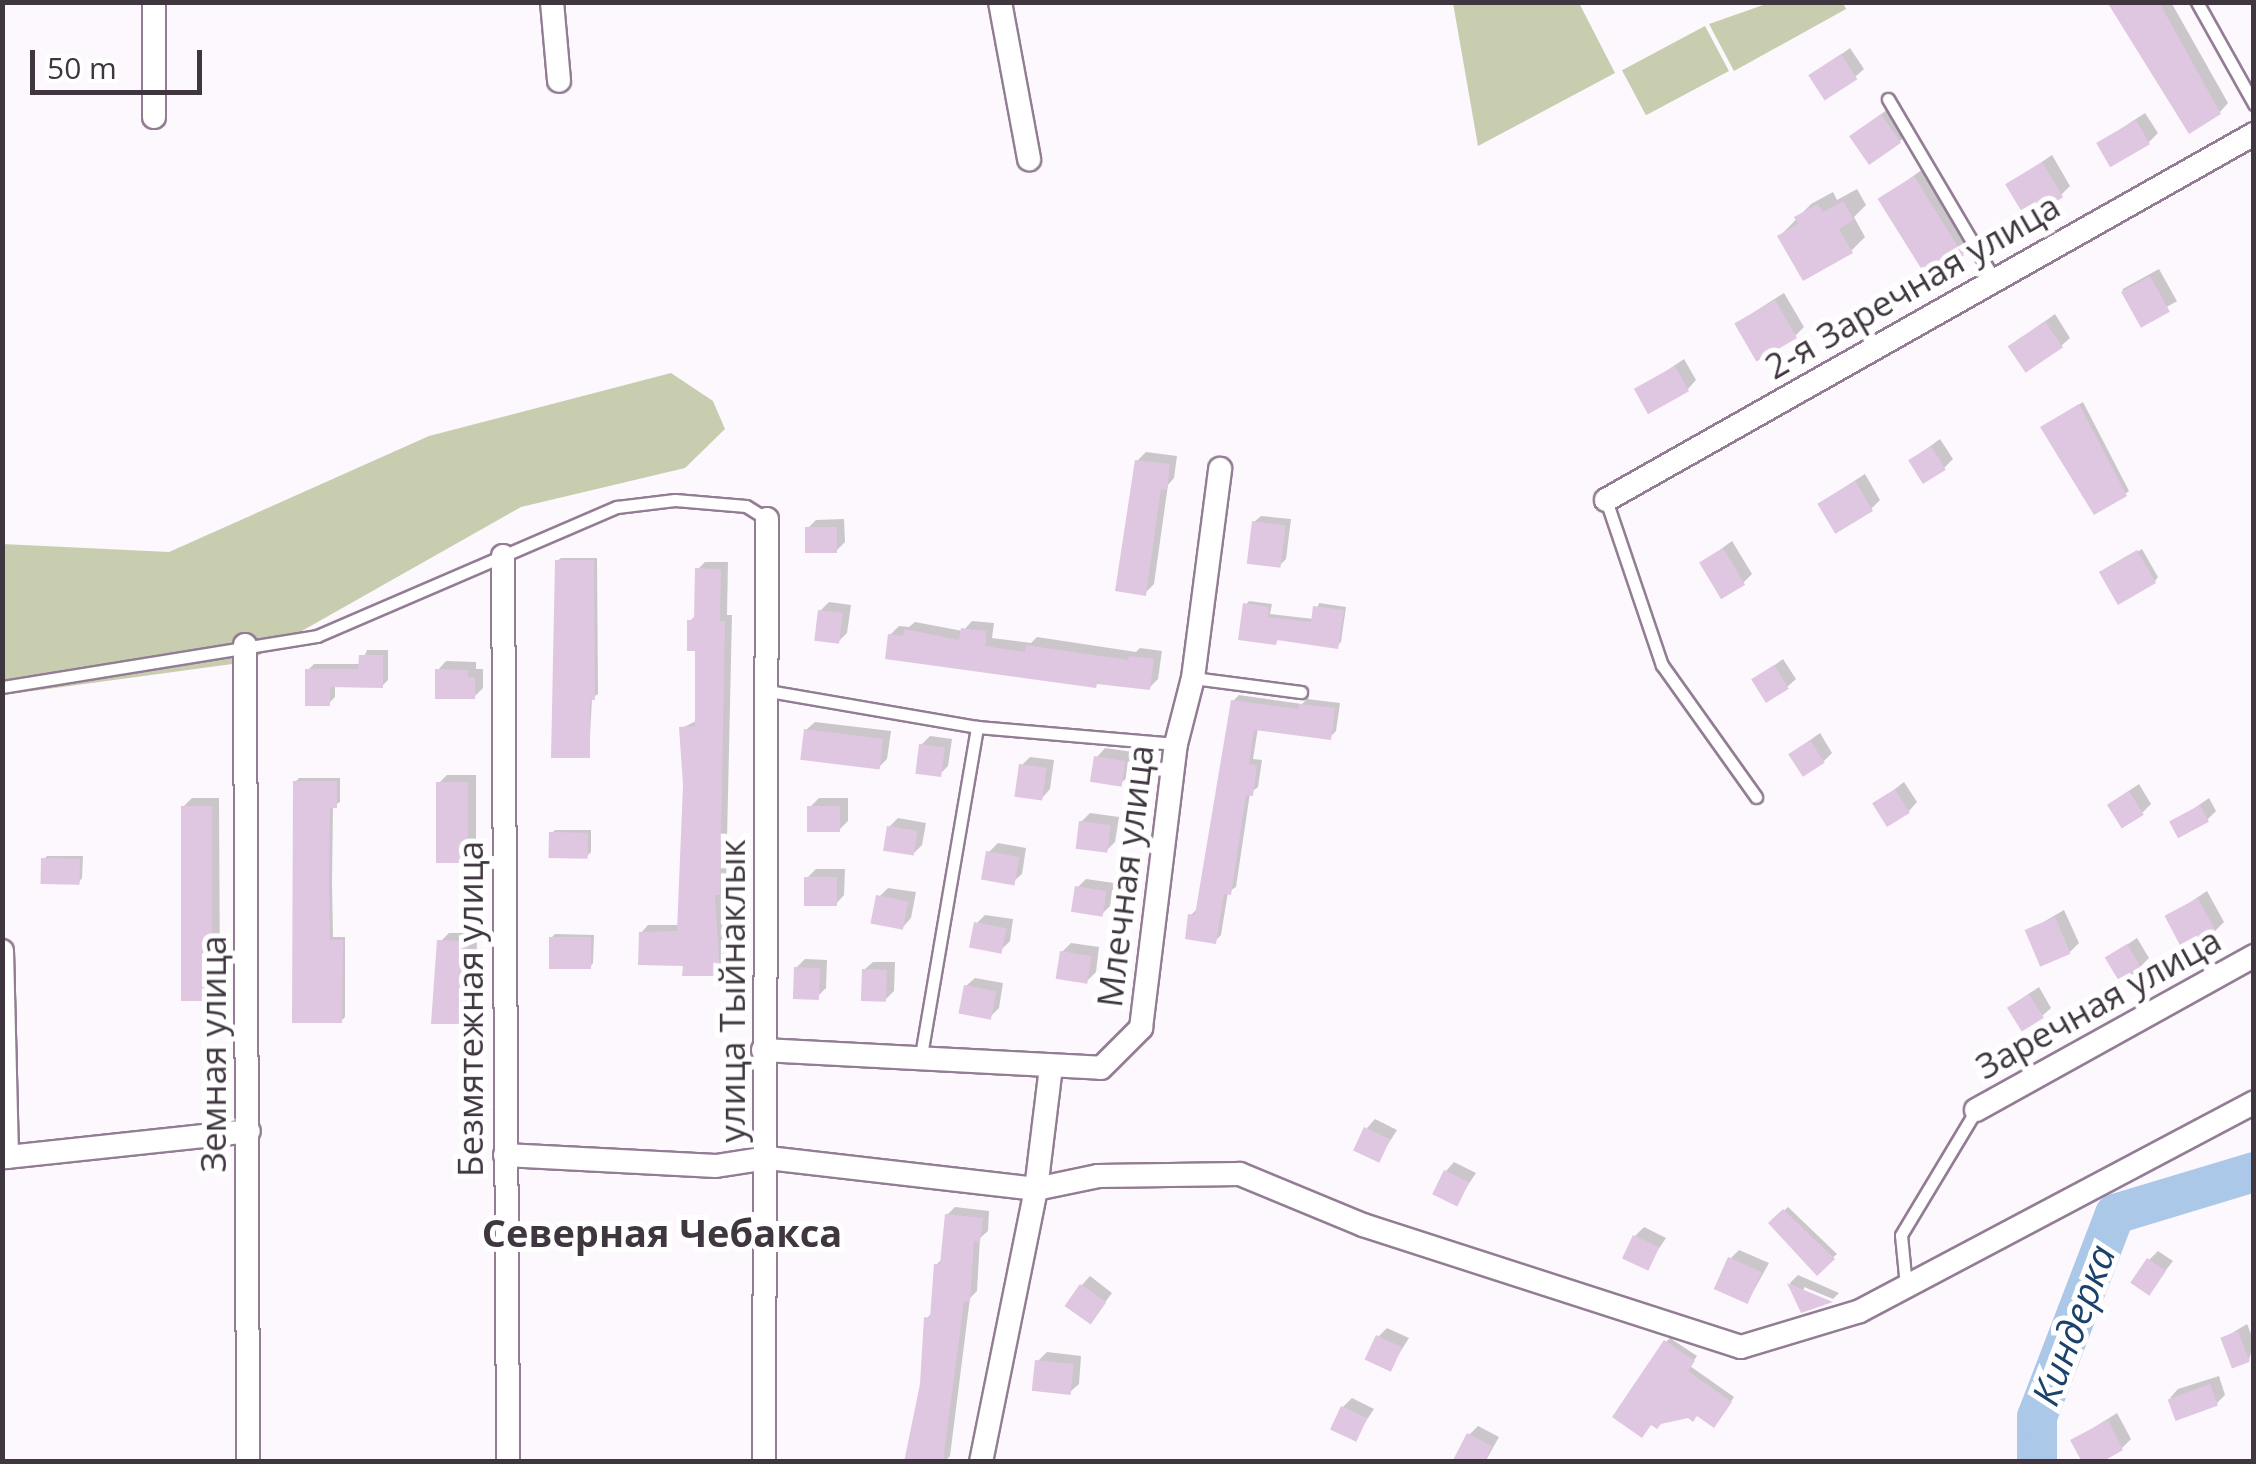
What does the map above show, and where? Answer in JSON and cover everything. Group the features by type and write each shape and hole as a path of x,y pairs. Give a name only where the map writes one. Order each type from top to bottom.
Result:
{"street":[{"path":"154,2 154,117"},
{"path":"552,2 559,81"},
{"path":"1000,2 1029,158"},
{"name":"2-я Заречная улица","path":"1606,500 2254,134"},
{"name":"Млечная улица","path":"763,1050 1100,1068 1141,1028 1176,744 1192,678 1220,469"},
{"name":"улица Тыйнаклык","path":"764,1462 768,1158 763,1050 769,692 767,520"},
{"name":"Безмятежная улица","path":"503,556 508,1462"},
{"name":"Земная улица","path":"244,646 248,1462"},
{"path":"2,951 6,1156 249,1130"},
{"name":"Заречная улица","path":"1976,1110 2254,956"},
{"path":"981,1462 1036,1189 1051,1067"},
{"path":"505,1155 716,1166 768,1158 1036,1189 1098,1176 1240,1174 1362,1225 1741,1347 1860,1312 2254,1102"}],"lane":[{"path":"2197,2 2254,104"},
{"path":"1888,99 1994,279"},
{"path":"2,686 316,636 617,508 676,500 746,506 767,520"},
{"path":"1606,500 1662,665 1756,797"},
{"path":"1192,678 1301,692"},
{"path":"769,692 977,727 1176,744"},
{"path":"920,1061 977,727"},
{"path":"1906,1286 1901,1235 1976,1110"}],"green space":[{"path":"1453,3 1579,3 1615,73 1478,146"},
{"path":"1769,3 1843,3 1846,9 1734,71 1709,24"},
{"path":"1705,26 1729,71 1646,115 1622,70"},
{"path":"671,373 713,401 725,429 685,468 521,507 247,662 3,695 2,544 169,552 429,436"}],"building":[{"path":"2107,2 2159,2 2221,114 2189,134"},
{"path":"1841,54 1857,79 1825,100 1808,75"},
{"path":"1881,114 1901,143 1869,165 1849,136"},
{"path":"2136,120 2150,144 2110,167 2096,143"},
{"path":"2042,162 2063,197 2026,219 2005,184"},
{"path":"1914,176 1964,256 1927,279 1878,199"},
{"path":"1843,201 1854,220 1839,229 1853,253 1803,281 1777,236 1798,224 1794,217 1818,204 1823,212"},
{"path":"2150,276 2170,312 2141,328 2121,292"},
{"path":"1775,300 1797,338 1756,362 1734,324"},
{"path":"2045,321 2063,348 2026,373 2008,346"},
{"path":"1675,366 1689,391 1648,414 1634,389"},
{"path":"2079,404 2127,496 2094,515 2040,427"},
{"path":"1931,446 1946,470 1923,484 1908,460"},
{"path":"1135,460 1170,464 1167,490 1161,489 1146,596 1115,591"},
{"path":"1855,481 1873,511 1835,534 1817,504"},
{"path":"1252,521 1286,525 1281,568 1247,564"},
{"path":"805,527 837,527 837,553 805,553"},
{"path":"1723,548 1745,585 1721,599 1699,562"},
{"path":"2137,550 2156,583 2118,605 2099,572"},
{"path":"555,560 594,560 595,700 590,700 590,758 551,758"},
{"path":"695,568 721,569 720,621 725,621 720,895 715,895 720,976 682,976 683,966 638,965 639,932 677,931 683,785 679,727 695,726 695,651 687,651 687,620 694,620"},
{"path":"1243,603 1269,607 1268,617 1311,622 1313,606 1344,610 1338,649 1277,640 1276,645 1238,640"},
{"path":"818,610 843,613 839,644 814,641"},
{"path":"961,628 987,631 985,646 1025,652 1026,645 1128,660 1129,656 1154,659 1150,690 1097,684 1096,688 885,659 888,634 903,636 904,629 959,640"},
{"path":"359,655 383,655 383,688 330,687 330,706 305,706 305,669 358,669"},
{"path":"1774,665 1789,689 1766,703 1751,679"},
{"path":"435,669 468,670 468,677 475,677 475,699 435,699"},
{"path":"1231,700 1298,709 1299,704 1335,708 1331,740 1254,730 1249,764 1257,765 1253,796 1246,795 1231,895 1224,894 1216,944 1185,939 1188,914 1195,915"},
{"path":"804,729 883,739 880,770 800,760"},
{"path":"1810,740 1825,763 1803,777 1788,754"},
{"path":"919,744 945,747 941,777 915,774"},
{"path":"1094,756 1126,761 1122,787 1090,782"},
{"path":"1019,764 1047,768 1042,801 1014,797"},
{"path":"293,781 337,781 337,808 330,808 330,940 343,940 342,1023 292,1023"},
{"path":"436,782 468,782 468,863 436,863"},
{"path":"1895,789 1910,813 1887,827 1872,803"},
{"path":"2129,791 2144,815 2122,829 2107,805"},
{"path":"2200,805 2209,822 2178,838 2169,821"},
{"path":"181,806 212,806 212,1001 181,1001"},
{"path":"807,806 840,806 840,832 807,832"},
{"path":"1079,821 1111,825 1107,853 1076,849"},
{"path":"887,826 918,831 914,856 883,851"},
{"path":"549,832 588,833 588,859 549,858"},
{"path":"986,851 1019,857 1014,885 981,880"},
{"path":"41,858 80,859 80,885 41,884"},
{"path":"804,877 837,877 837,906 804,906"},
{"path":"1075,886 1107,891 1103,917 1071,912"},
{"path":"876,895 908,901 903,930 870,923"},
{"path":"2198,898 2217,933 2183,951 2164,916"},
{"path":"2055,917 2071,954 2040,967 2025,930"},
{"path":"974,922 1006,928 1001,954 969,948"},
{"path":"549,937 591,937 591,969 549,969"},
{"path":"437,940 469,941 468,1014 463,1014 463,1024 431,1024"},
{"path":"2127,944 2142,969 2120,982 2105,957"},
{"path":"1060,951 1092,956 1087,984 1056,979"},
{"path":"794,967 820,968 819,1000 793,999"},
{"path":"862,969 887,970 886,1002 861,1001"},
{"path":"964,985 996,991 991,1020 958,1013"},
{"path":"2029,994 2044,1018 2022,1032 2007,1008"},
{"path":"1364,1127 1390,1139 1379,1163 1353,1151"},
{"path":"1444,1170 1469,1182 1457,1207 1432,1194"},
{"path":"1783,1209 1835,1259 1817,1276 1768,1223"},
{"path":"945,1214 983,1218 980,1242 974,1241 970,1302 964,1301 943,1462 904,1462 920,1384 924,1317 930,1318 934,1264 940,1264"},
{"path":"1633,1235 1659,1247 1648,1271 1622,1259"},
{"path":"1728,1257 1762,1272 1748,1304 1714,1289"},
{"path":"2147,1258 2166,1271 2149,1296 2130,1283"},
{"path":"1787,1283 1833,1302 1801,1313"},
{"path":"1080,1284 1106,1302 1091,1324 1065,1306"},
{"path":"2238,1331 2250,1362 2232,1369 2220,1338"},
{"path":"1376,1335 1402,1347 1391,1372 1365,1359"},
{"path":"1664,1340 1695,1361 1688,1371 1732,1402 1714,1428 1697,1416 1693,1422 1688,1418 1661,1424 1657,1429 1651,1425 1642,1438 1612,1417"},
{"path":"1035,1360 1074,1364 1071,1395 1032,1391"},
{"path":"2210,1384 2218,1406 2176,1421 2168,1399"},
{"path":"1341,1406 1367,1418 1356,1442 1330,1430"},
{"path":"2108,1420 2123,1450 2102,1462 2082,1462 2070,1440"},
{"path":"1467,1433 1492,1446 1484,1462 1452,1462"}],"waterway":[{"name":"Киндерка","path":"2037,1462 2037,1417 2115,1214 2254,1172"}],"district":[{"name":"Северная Чебакса","path":"662,1233"}]}
